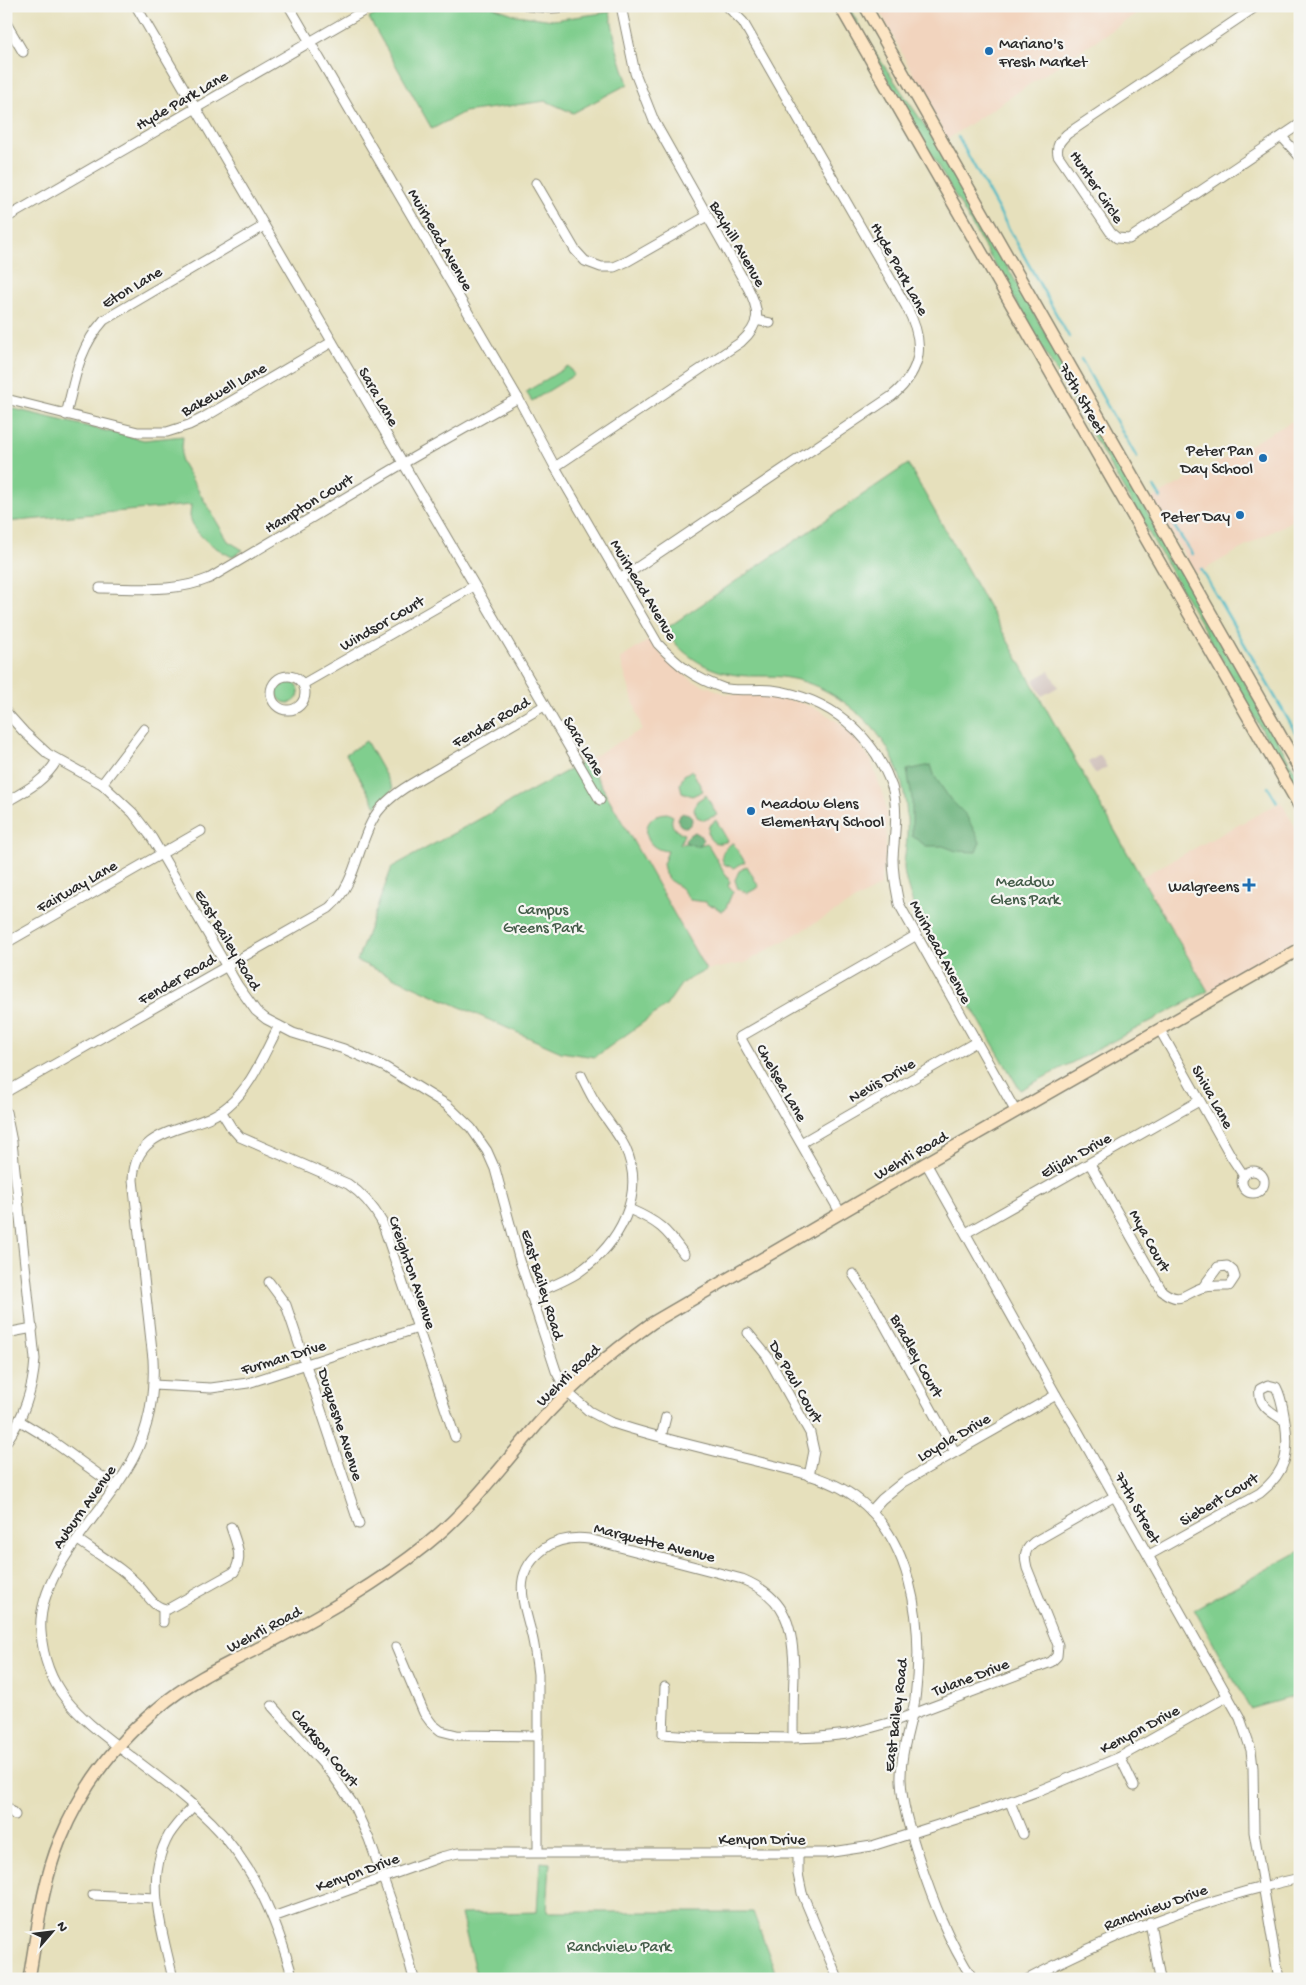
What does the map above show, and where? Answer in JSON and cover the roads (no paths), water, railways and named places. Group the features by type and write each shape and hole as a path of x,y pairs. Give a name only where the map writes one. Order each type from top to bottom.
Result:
{"main road":[{"name":"75th Street","path":"840,6 1300,807"},
{"name":"75th Street","path":"865,6 1300,770"},
{"name":"Wehrli Road","path":"29,1979 44,1895 59,1843 82,1795 118,1746 133,1730 173,1697 216,1671 348,1600 385,1576 429,1543 472,1502 536,1426 568,1393 623,1344 652,1323 840,1212 1300,949"}],"street":[{"name":"Sara Lane","path":"136,6 600,800"},
{"name":"Muirhead Avenue","path":"288,6 518,398 556,468 658,644 686,672 725,688 785,692 810,699 834,712 853,726 872,747 883,766 892,790 895,822 893,857 895,885 899,904 915,936 1016,1112"},
{"name":"Hyde Park Lane","path":"6,218 372,6"},
{"path":"528,6 552,8 582,6"},
{"name":"Bayhill Avenue","path":"621,6 629,52 645,102 665,143 755,301 756,320"},
{"name":"Hyde Park Lane","path":"620,579 892,396 907,381 914,370 919,356 917,329 906,306 743,22 727,6"},
{"name":"Hunter Circle","path":"1257,6 1067,134 1059,142 1057,150 1062,163 1099,218 1111,233 1123,240 1129,239 1300,124"},
{"path":"6,23 23,52"},
{"path":"1282,137 1300,157"},
{"path":"536,183 575,250 585,261 599,267 610,268 628,261 707,216"},
{"name":"Eton Lane","path":"66,415 84,349 92,334 104,320 264,226"},
{"path":"596,277 599,267"},
{"path":"556,468 741,342 752,330 756,320 770,323"},
{"name":"Bakewell Lane","path":"6,399 138,432 155,433 177,430 203,418 332,342"},
{"name":"Hampton Court","path":"100,588 175,588 199,583 518,398"},
{"name":"Windsor Court","path":"303,684 474,586"},
{"name":"Fender Road","path":"6,1092 312,918 334,903 345,890 352,877 372,820 397,794 544,706"},
{"name":"East Bailey Road","path":"6,712 24,732 57,760 102,784 145,828 244,996 256,1011 266,1020 293,1033 344,1049 372,1061 447,1104 477,1136 496,1169 530,1295 554,1366 568,1393 589,1411 604,1420 809,1476 843,1489 883,1524 899,1553 912,1598 917,1648 912,1714 902,1759 901,1779 904,1806 911,1834 937,1912 952,1944 973,1979"},
{"path":"102,784 144,729"},
{"path":"6,802 40,781 57,760"},
{"name":"Fairway Lane","path":"6,943 201,831"},
{"name":"Chelsea Lane","path":"840,1212 740,1037 915,936"},
{"name":"Auburn Avenue","path":"279,1026 240,1094 221,1111 154,1138 146,1146 135,1165 133,1180 153,1359 153,1384 147,1420 141,1440 126,1471 55,1574 44,1600 40,1621 43,1653 51,1677 66,1701 84,1720 194,1805 213,1824 241,1859 261,1891 273,1917 293,1979"},
{"name":"Shiva Lane","path":"1160,1030 1199,1101 1244,1176"},
{"name":"Nevis Drive","path":"801,1143 976,1042"},
{"path":"530,1295 568,1278 592,1262 618,1232 629,1209 632,1176 625,1148 597,1105 581,1075"},
{"name":"Elijah Drive","path":"966,1233 1199,1101"},
{"name":"Creighton Avenue","path":"221,1111 240,1138 348,1184 367,1199 382,1222 455,1437"},
{"path":"6,1112 12,1142 35,1349 34,1372 28,1400 20,1421 6,1442"},
{"name":"77th Street","path":"926,1163 1240,1718 1251,1750 1254,1832 1279,1979"},
{"name":"Mya Court","path":"1090,1164 1162,1291 1172,1298 1182,1298 1203,1287"},
{"path":"6,1210 19,1208"},
{"path":"629,1209 649,1217 662,1226 684,1254"},
{"name":"Bradley Court","path":"853,1274 873,1304 955,1452"},
{"name":"Duquesne Avenue","path":"269,1282 286,1305 359,1524"},
{"path":"6,1333 33,1328"},
{"name":"Furman Drive","path":"153,1384 211,1388 229,1387 270,1378 418,1328"},
{"name":"De Paul Court","path":"748,1333 767,1356 810,1432 814,1451 809,1476"},
{"name":"Loyola Drive","path":"870,1511 896,1487 1056,1395"},
{"path":"661,1437 666,1418"},
{"path":"20,1421 48,1438 116,1486"},
{"name":"Siebert Court","path":"1149,1556 1271,1484 1280,1472 1286,1456 1288,1438 1285,1422"},
{"name":"Tulane Drive","path":"665,1687 664,1734 707,1738 820,1738 848,1734 885,1724 1054,1660 1057,1656 1058,1645 1027,1568 1025,1551 1034,1542 1115,1496"},
{"path":"78,1540 134,1582 156,1606 163,1609 174,1607 234,1572 239,1563 240,1555 231,1528"},
{"name":"Marquette Avenue","path":"538,1852 536,1650 524,1611 522,1585 528,1566 538,1553 557,1542 579,1538 742,1579 762,1589 773,1598 785,1616 793,1642 793,1738"},
{"path":"163,1609 164,1622"},
{"path":"396,1647 424,1714 441,1731 457,1735 538,1736"},
{"name":"Kenyon Drive","path":"273,1917 440,1857 458,1853 798,1854 862,1849 1010,1802 1120,1757 1228,1696"},
{"name":"Clarkson Court","path":"272,1706 332,1774 346,1792 362,1821 408,1950 414,1979"},
{"path":"1120,1757 1134,1786"},
{"path":"1010,1802 1023,1834"},
{"path":"173,1979 156,1898 156,1878 164,1846 178,1822 194,1805"},
{"path":"6,1806 15,1815"},
{"path":"798,1854 798,1874 802,1892 838,1979"},
{"name":"Ranchview Drive","path":"1028,1979 1102,1942 1150,1922 1197,1905 1263,1886 1300,1878"},
{"path":"94,1895 156,1898"},
{"path":"1150,1922 1160,1979"}],"waterway":[{"path":"958,137 1069,337"},
{"path":"1081,359 1137,458"},
{"path":"1154,487 1161,498"},
{"path":"1167,515 1192,554"},
{"path":"1201,569 1300,740"},
{"path":"1268,787 1277,802"}],"place":[{"name":"Mariano's Fresh Market","path":"989,51"},
{"name":"Peter Pan Day School","path":"1263,458"},
{"name":"Peter Day","path":"1240,515"},
{"name":"Meadow Glens Elementary School","path":"751,811"},
{"name":"Walgreens","path":"1249,885"}],"park label":[{"name":"Meadow Glens Park","path":"1025,889"},
{"name":"Campus Greens Park","path":"543,917"},
{"name":"Ranchview Park","path":"619,1945"}]}
